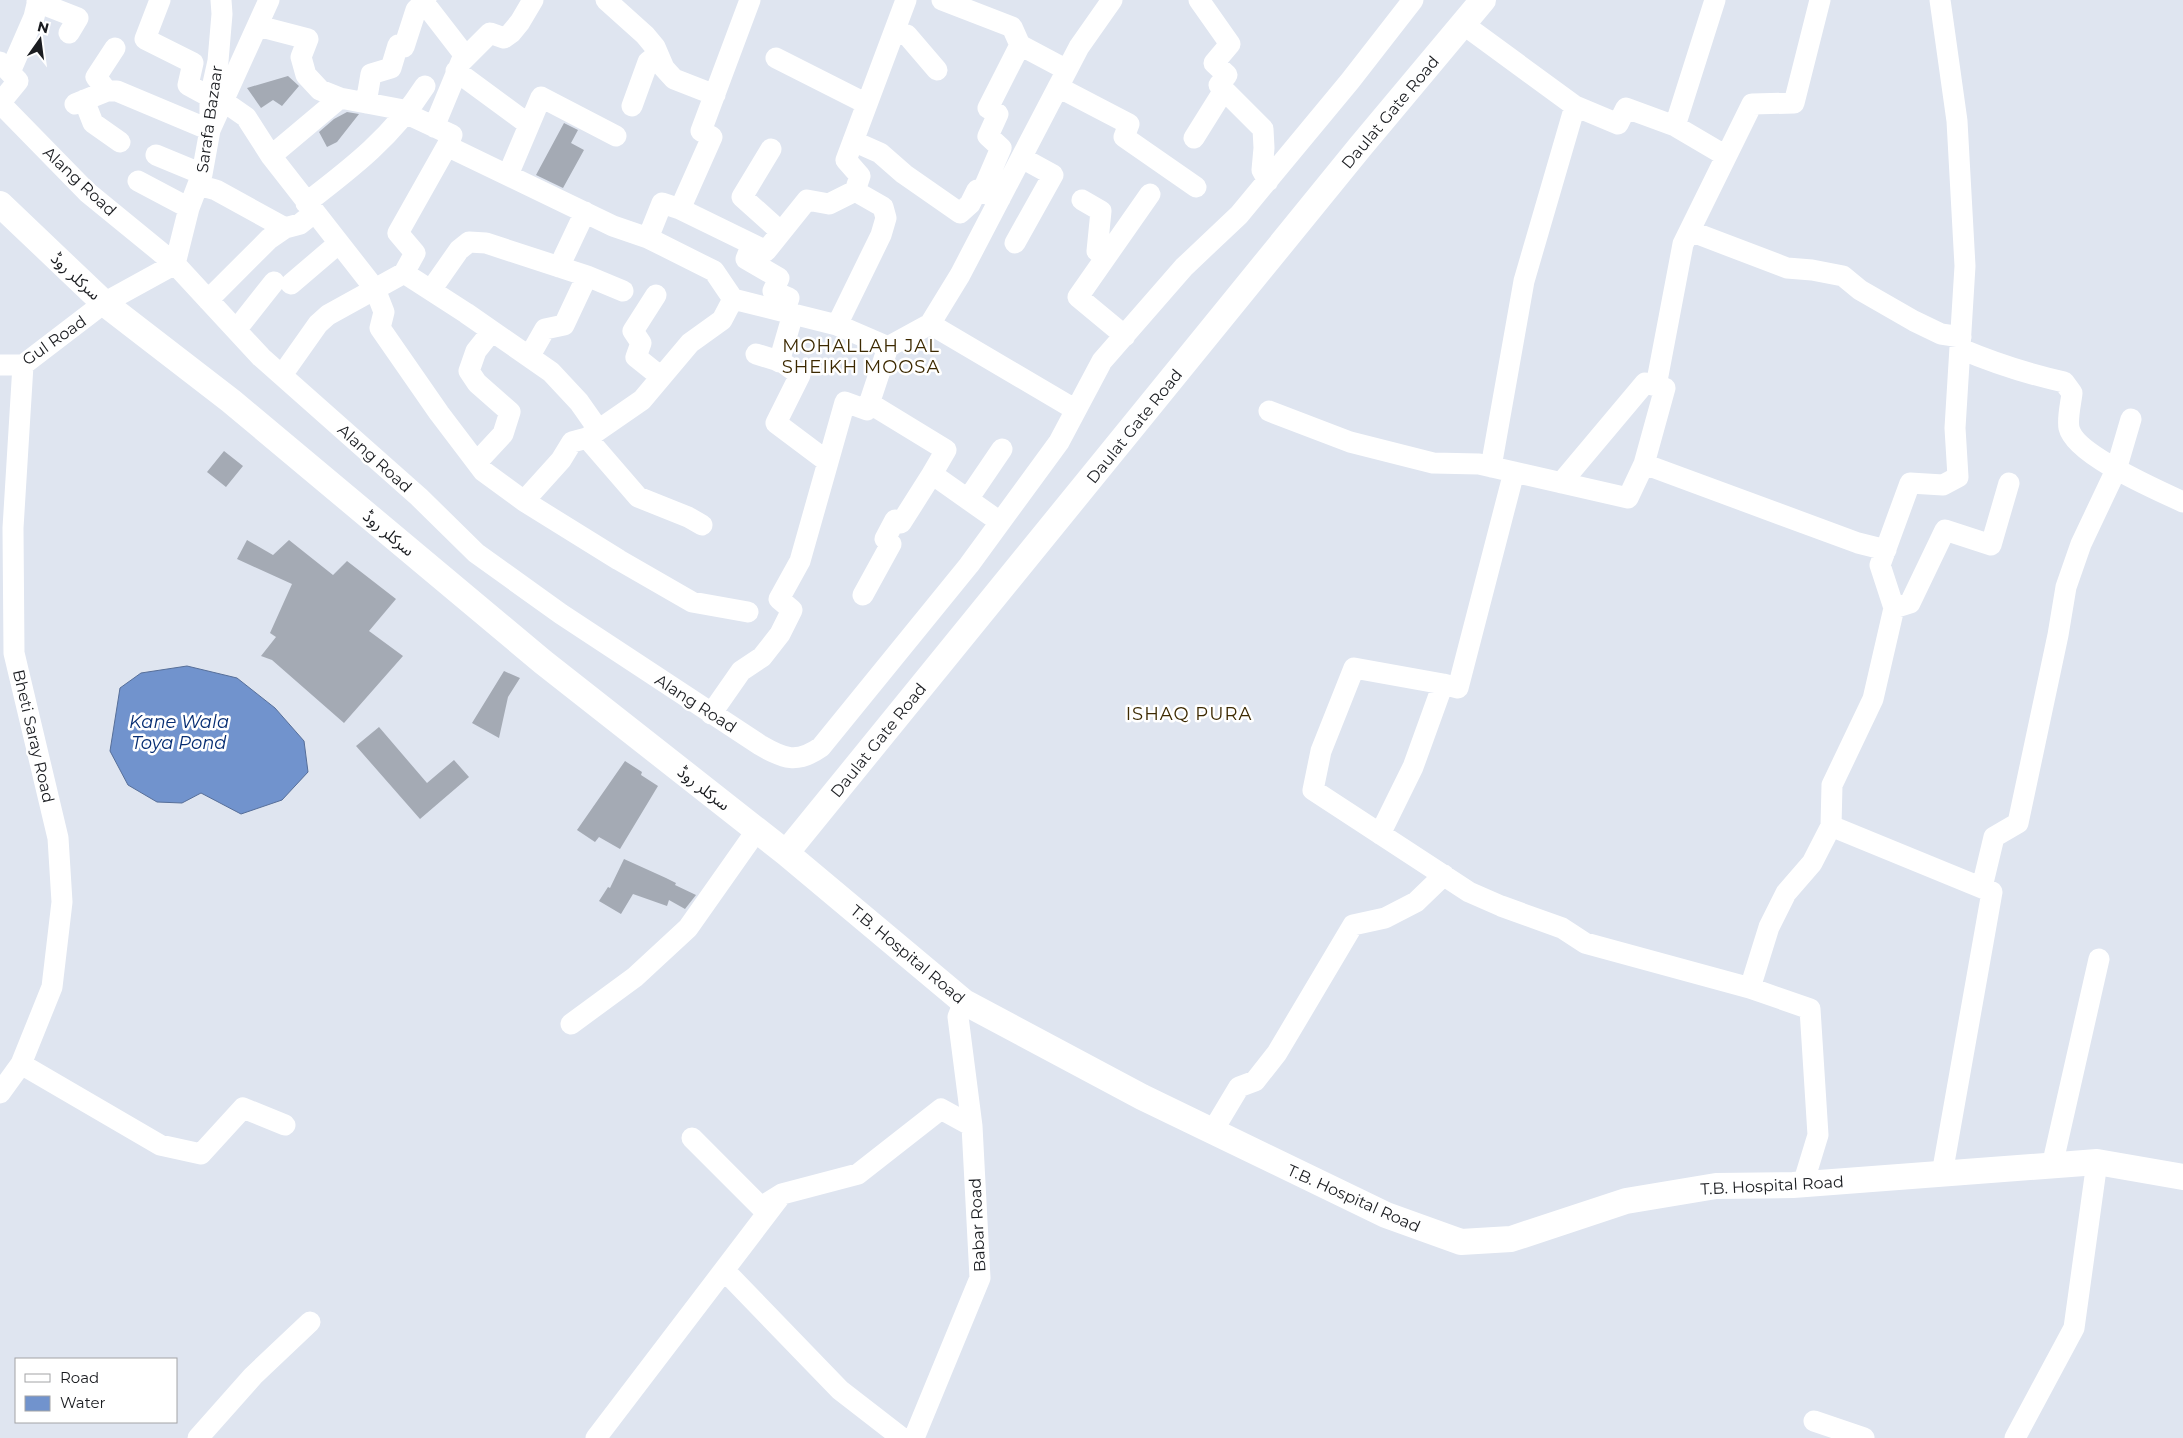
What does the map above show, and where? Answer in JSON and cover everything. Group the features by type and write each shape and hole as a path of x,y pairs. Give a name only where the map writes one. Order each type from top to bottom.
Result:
{"main road":[{"name":"Daulat Gate Road","path":"786,853 1360,147 1483,0"},
{"name":"سرکلر روڈ","path":"0,204 104,303 231,401 543,662 786,853"},
{"name":"T.B. Hospital Road","path":"786,853 964,1002 1212,1132 1386,1215 1461,1242 1511,1239 1626,1201 1716,1186 1803,1184 2097,1162 2183,1177"}],"street":[{"path":"160,0 145,39 193,64 188,85 217,99 246,117 271,156 375,289 384,312 380,328 438,413 483,471 524,501 619,560 692,602 748,612"},
{"name":"Sarafa Bazaar","path":"175,264 189,208 200,180 217,99 222,14 221,0"},
{"path":"217,99 258,26 269,0"},
{"path":"434,127 461,64 490,33 504,38 511,33 533,0"},
{"path":"606,0 645,36 658,54 664,68 674,79 715,95"},
{"path":"680,209 712,137 701,131 750,0"},
{"path":"648,238 662,203 680,209 766,251 807,200 829,204 855,191 860,176 846,160 906,0"},
{"path":"942,0 985,8 1012,28 1020,45 1063,79 1129,124 1124,137 1196,187"},
{"path":"991,195 1022,158 1079,47 1112,0"},
{"path":"1199,0 1230,44 1214,63 1227,75 1219,85 1263,129 1262,170 1268,181"},
{"path":"932,474 1000,522 1059,442 1102,361 1184,267 1240,215 1350,81 1413,0"},
{"path":"1675,126 1715,0"},
{"path":"1656,386 1683,244 1752,104 1794,103 1820,0"},
{"path":"1750,988 1769,927 1786,893 1812,863 1831,826 1832,785 1873,699 1894,608 1880,565 1910,483 1943,485 1958,477 1955,428 1965,266 1957,121 1940,0"},
{"path":"0,102 18,81 5,67 34,17 37,1 78,18 69,33"},
{"path":"366,103 371,74 391,68 398,46 404,47 416,10 424,1 461,64 528,124"},
{"path":"1463,24 1575,106 1618,124 1626,108 1675,126 1726,156"},
{"path":"258,26 308,39 301,57 306,75 320,90 340,98 408,113 452,135 398,233 415,253 404,273 328,315 318,324 282,376"},
{"path":"894,32 907,35 937,70"},
{"path":"712,714 741,672 762,657 780,634 792,610 779,599 800,561 845,402 867,410 888,347 930,324 960,275 991,195 1001,148 988,136 998,114 988,108 1020,45"},
{"path":"107,91 96,77 115,48"},
{"path":"632,106 648,62 658,54"},
{"path":"776,58 867,104"},
{"path":"208,300 259,248 285,228 300,224 310,207 408,113 425,86"},
{"path":"1194,138 1224,90"},
{"path":"120,142 93,123 80,102 107,91 117,91 210,130"},
{"path":"508,175 541,97 616,136"},
{"path":"271,156 340,98"},
{"name":"Alang Road","path":"0,102 87,192 175,264 261,357 419,497 476,553 561,614 772,752 792,759 810,755 821,747 968,565 1000,522"},
{"path":"1491,467 1524,281 1575,106"},
{"path":"853,141 880,153 904,174 960,213 970,204 977,190 991,195"},
{"path":"447,146 614,226 648,238 714,272 733,299 837,325 888,347"},
{"path":"771,149 742,197 781,232"},
{"path":"156,155 285,228"},
{"path":"1015,243 1053,175 1022,158"},
{"path":"138,182 189,208"},
{"path":"837,325 881,235 886,218 883,207 855,191"},
{"path":"1125,336 1078,297 1150,194"},
{"path":"1082,200 1102,211 1097,251 1106,257"},
{"path":"559,267 585,212"},
{"path":"1690,230 1787,268 1812,270 1843,276 1860,290 1914,321 1961,343 1990,362 2064,382 2072,393 2069,427 2075,439 2116,470 2183,502"},
{"path":"431,290 458,250 469,242 486,243 587,276 623,291"},
{"path":"236,330 283,283 339,243"},
{"path":"752,244 746,259 779,278 773,291 788,298 788,313 779,362"},
{"name":"Gul Road","path":"0,366 24,365 104,303 175,264"},
{"path":"404,273 551,372 579,402 592,433 638,497 688,516 702,525"},
{"path":"529,357 545,329 564,325 587,276"},
{"path":"656,295 634,331 641,343 636,357 661,377"},
{"path":"524,501 561,460 572,442 592,433 642,400 690,343 722,320 733,299"},
{"path":"930,324 1076,410"},
{"path":"477,462 503,434 510,412 477,383 469,371 476,351 492,331"},
{"path":"756,354 779,362 800,375 776,423 828,462"},
{"name":"Bheti Saray Road","path":"0,1093 21,1064 52,987 62,902 58,838 14,653 13,528 24,365"},
{"path":"1269,411 1359,444 1433,463 1479,464 1560,483 1628,498 1644,464 1665,388 1645,383 1560,483"},
{"path":"863,595 891,544 885,539 895,520 901,523 946,450 869,403"},
{"path":"1982,887 1994,837 2018,823 2058,635 2066,587 2081,544 2116,470 2131,418"},
{"path":"968,499 1002,448"},
{"path":"1644,464 1858,543 1886,550"},
{"path":"1514,472 1458,688 1354,668 1319,758 1312,790 1477,895 1562,928 1585,943 1750,988 1810,1009 1818,1135 1803,1184"},
{"path":"1894,608 1910,603 1945,530 1991,545 2009,483"},
{"path":"1380,834 1412,767 1443,684"},
{"path":"1831,826 1992,892 1942,1174"},
{"path":"571,1024 635,977 688,928 757,830"},
{"path":"1212,1132 1239,1086 1255,1081 1277,1053 1353,925 1385,918 1416,902 1444,875"},
{"path":"2052,1166 2099,959"},
{"name":"Babar Road","path":"914,1438 980,1278 972,1126 958,1017 964,1002"},
{"path":"21,1064 160,1145 201,1154 243,1108 285,1125"},
{"path":"692,1138 761,1206 782,1194 858,1174 941,1109 972,1126"},
{"path":"2015,1438 2074,1328 2097,1162"},
{"path":"596,1438 782,1194"},
{"path":"724,1270 840,1390 902,1438"},
{"path":"198,1438 253,1376 310,1322"},
{"path":"1814,1421 1864,1438"}],"water":[{"name":"Kane Wala Toya Pond","path":"187,666 237,678 275,708 304,741 308,772 282,800 241,814 201,793 182,803 157,802 128,785 110,751 120,688 141,673"}],"building":[{"path":"288,76 299,86 282,106 273,100 261,108 247,88"},
{"path":"347,112 359,114 337,142 327,147 319,132 334,119"},
{"path":"564,123 578,130 571,143 584,150 563,188 536,175"},
{"path":"224,451 243,466 226,487 207,472"},
{"path":"247,540 273,555 289,540 333,575 347,561 396,599 369,631 403,656 344,723 272,660 261,656 276,637 270,633 292,584 237,559"},
{"path":"504,671 520,678 508,697 499,738 472,723"},
{"path":"379,727 427,783 454,760 469,777 420,819 356,746"},
{"path":"625,761 658,786 620,849 599,837 595,842 577,830"},
{"path":"624,859 676,883 675,885 696,895 685,909 669,900 667,906 633,894 621,914 599,901 608,887 610,888"}],"district":[{"name":"MOHALLAH JAL SHEIKH MOOSA","path":"861,356"},
{"name":"ISHAQ PURA","path":"1189,714"}]}
